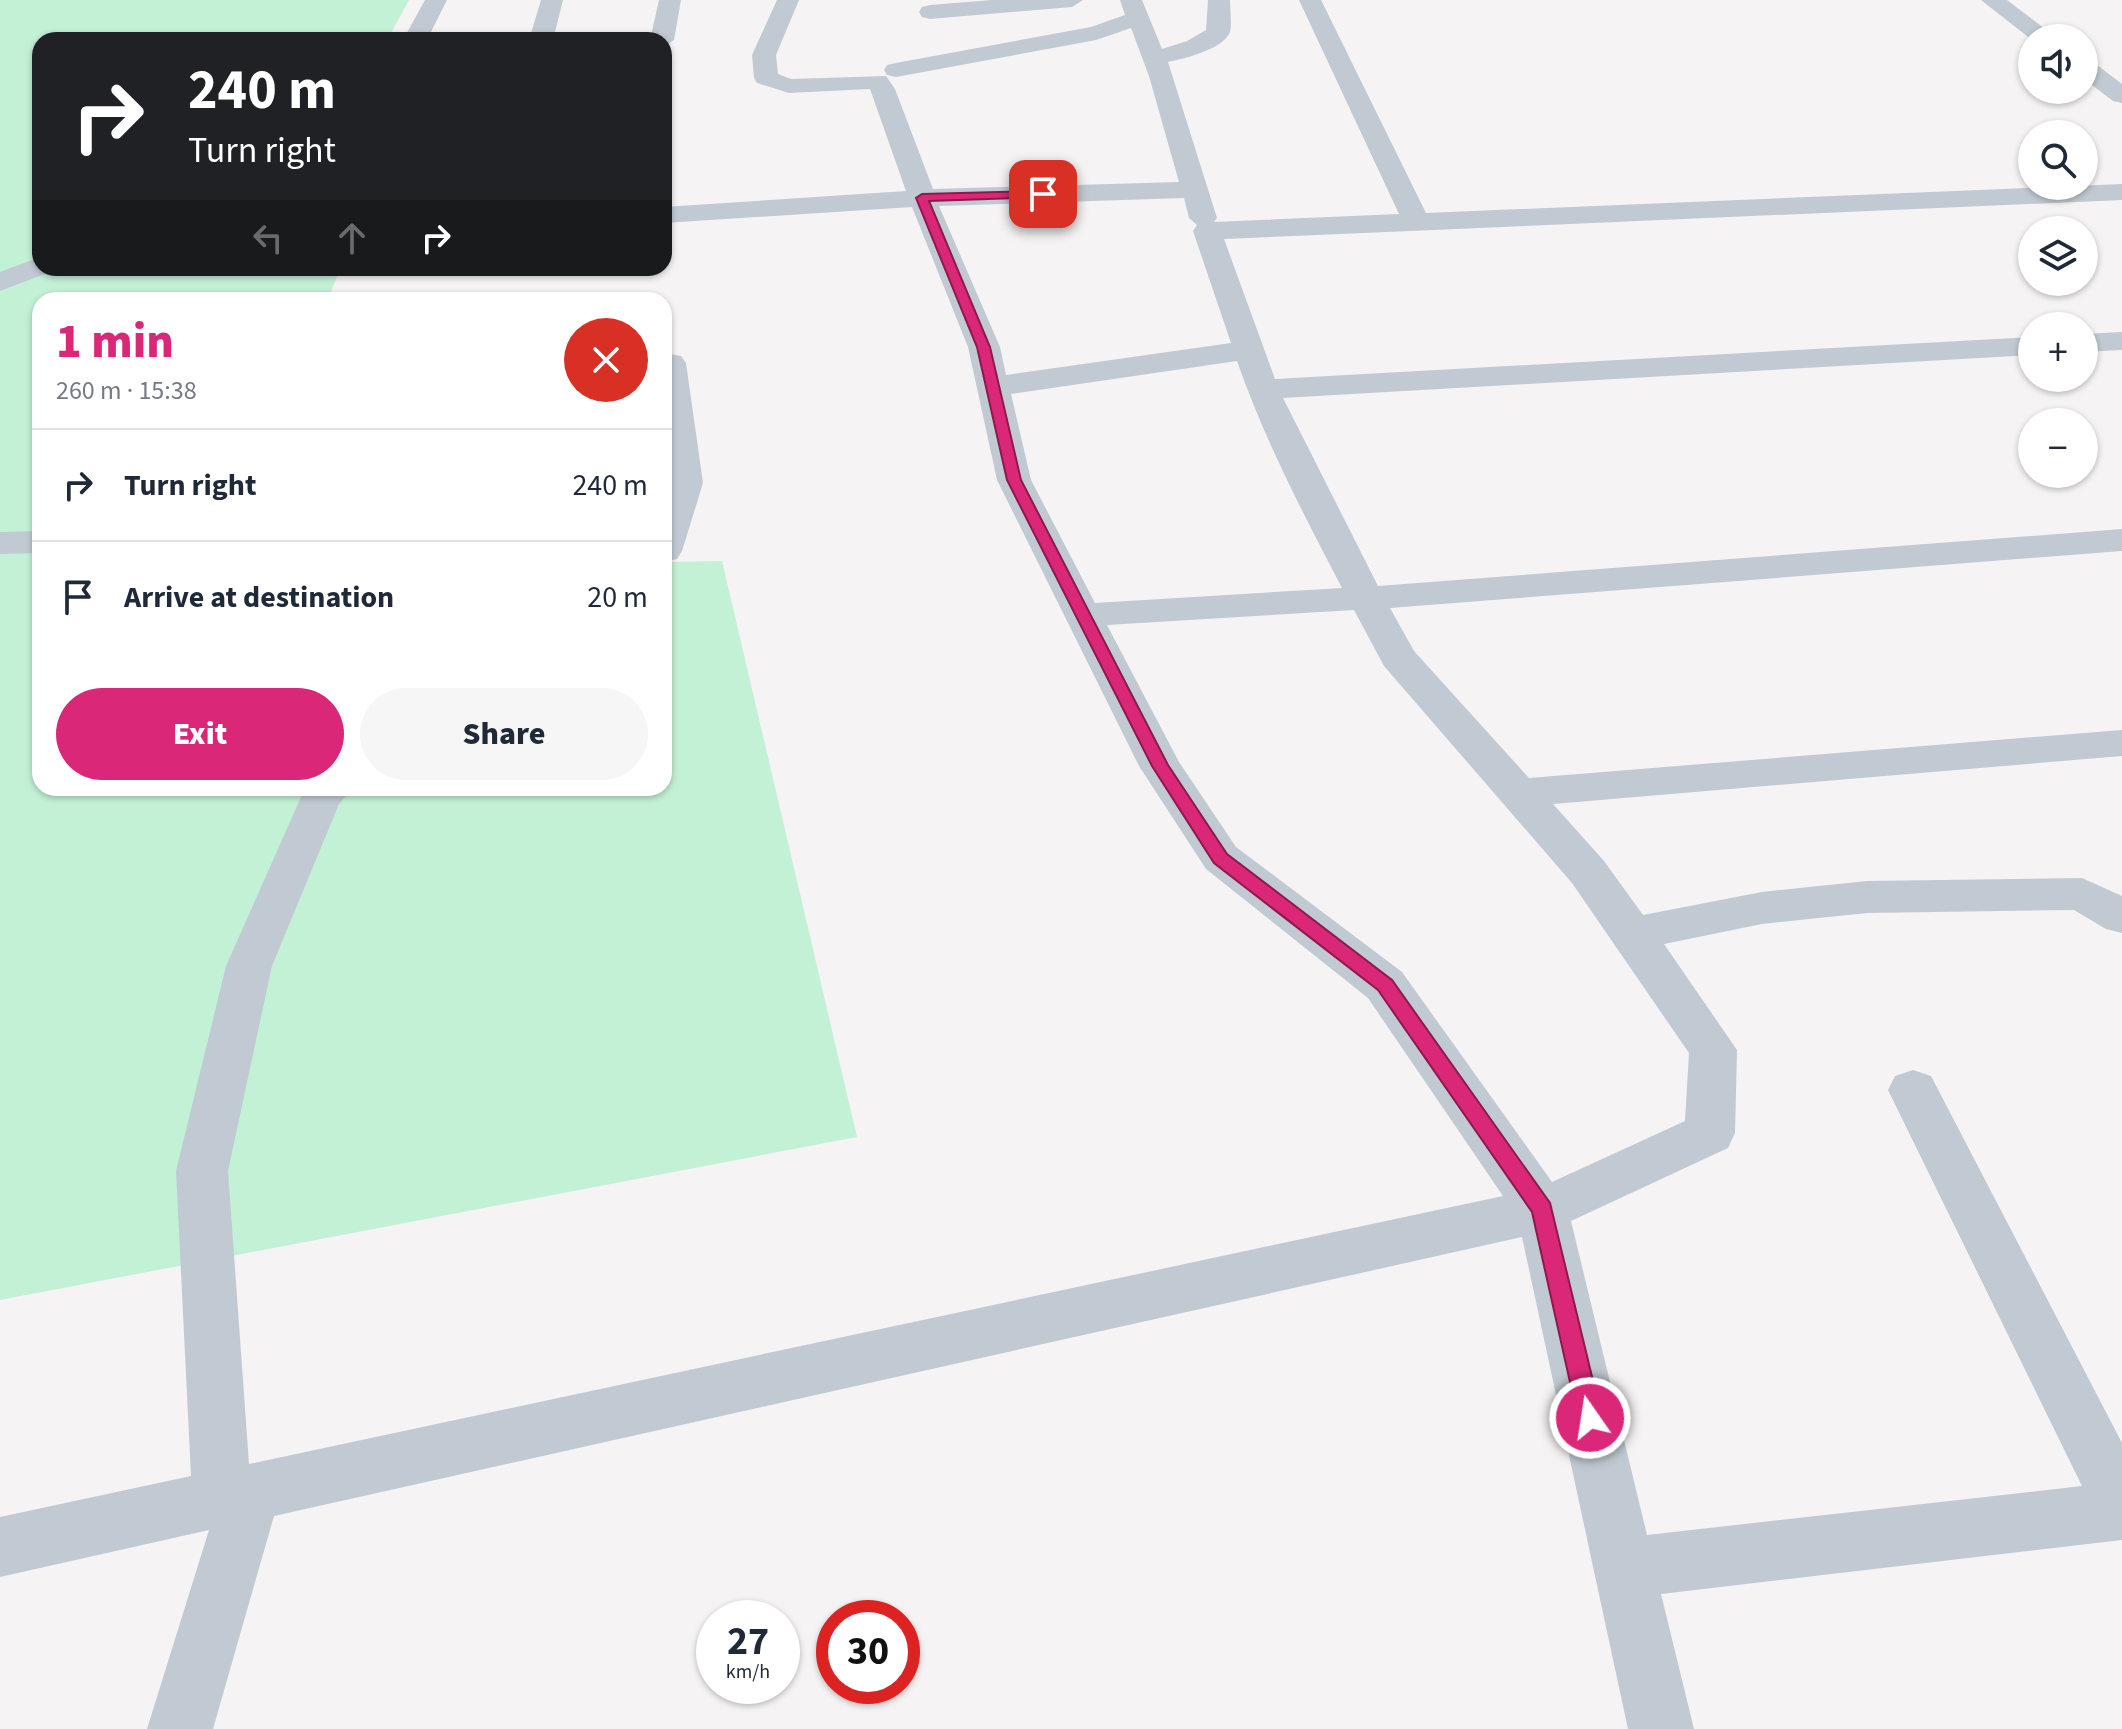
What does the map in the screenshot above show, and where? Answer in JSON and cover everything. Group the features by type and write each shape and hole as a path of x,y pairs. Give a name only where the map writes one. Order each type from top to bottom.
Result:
{"street":[{"path":"419,32 436,0"},
{"path":"543,32 552,0"},
{"path":"664,32 670,0"},
{"path":"0,1547 236,1498 1542,1210 1710,1133 1713,1050 1588,872 1398,657 1332,535 1263,389 1207,231 1154,58 1134,9 1096,33 961,60 888,68 789,86 766,78 764,55 788,0"},
{"path":"961,60 933,22 1072,0"},
{"path":"1154,58 1191,50 1218,32 1219,0"},
{"path":"1310,0 1417,223"},
{"path":"1995,2 2039,1"},
{"path":"1995,2 2026,24"},
{"path":"888,68 883,89 922,198 984,347 1014,480 1160,766 1221,858 1385,985 1542,1210 1661,1729"},
{"path":"2098,78 2122,96"},
{"path":"672,214 922,198 1194,190"},
{"path":"1207,231 2122,192"},
{"path":"0,282 32,269"},
{"path":"2098,342 2122,341"},
{"path":"1263,389 2018,347"},
{"path":"992,387 1249,350"},
{"path":"672,378 686,483 672,526"},
{"path":"1083,615 1368,598 2122,540"},
{"path":"0,543 32,542"},
{"path":"1519,793 2122,743"},
{"path":"180,1729 236,1498 202,1171 249,966 321,796"},
{"path":"1631,934 1762,908 1867,897 2082,894 2122,917"},
{"path":"1913,1090 2122,1504"},
{"path":"1624,1568 2122,1511"}],"green space":[{"path":"0,0 409,0 391,32 32,32 32,276 337,276 331,292 32,292 32,796 672,796 672,562 722,561 857,1137 0,1300"}],"route":[{"path":"1043,194 922,198 984,347 1014,480 1160,766 1221,858 1385,985 1542,1210 1590,1418"}]}
